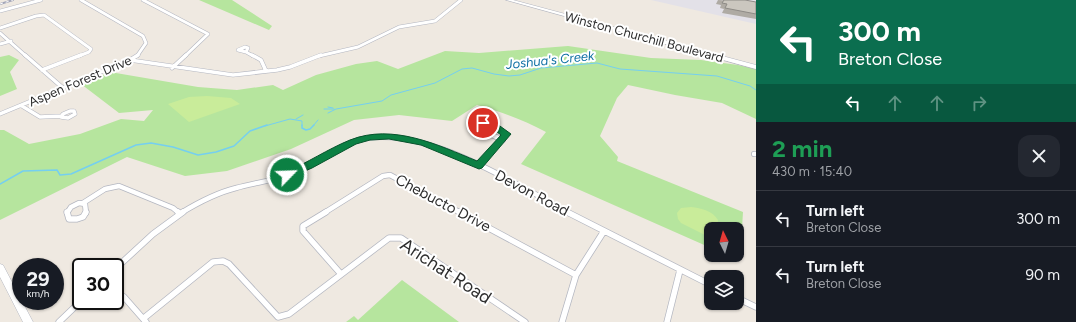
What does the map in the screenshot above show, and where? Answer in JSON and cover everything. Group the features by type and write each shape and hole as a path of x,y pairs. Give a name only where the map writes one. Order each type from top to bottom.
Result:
{"main road":[{"name":"Winston Churchill Boulevard","path":"508,0 756,67"},
{"path":"0,268 28,322"}],"street":[{"path":"0,11 41,0"},
{"path":"83,1 91,0"},
{"path":"143,0 208,34 172,68"},
{"path":"130,60 172,68 228,75 290,67 324,54 358,47 399,27 435,21 462,0"},
{"name":"Aspen Forest Drive","path":"0,114 130,60 137,56 143,49 146,39 83,1"},
{"path":"0,28 36,16 44,15 91,50 42,70"},
{"path":"0,33 11,41 63,88"},
{"path":"0,44 11,41"},
{"path":"246,52 261,60 266,71"},
{"path":"22,106 38,118 61,116"},
{"path":"479,166 503,140 506,134 490,123 483,123 479,126 482,131 503,140"},
{"name":"Devon Road","path":"124,261 160,227 179,213 204,200 226,191 287,175 309,166 346,145 370,138 389,137 423,142 479,166 704,282"},
{"name":"Chebucto Drive","path":"340,273 303,231 304,226 383,176 390,175 576,275"},
{"path":"83,203 105,189 118,186 173,208 179,213"},
{"path":"562,322 576,275 604,231"},
{"name":"Arichat Road","path":"145,320 213,262 223,261 229,264 278,317 289,314 340,273 389,238 401,238 525,322"},
{"path":"667,322 680,270"},
{"path":"124,297 145,320"},
{"path":"744,301 756,307"},
{"path":"59,322 72,310"}],"shaded area":[{"path":"651,0 756,0 756,24"}],"green space":[{"path":"199,0 232,0 272,26 269,30"},
{"path":"568,46 651,58 701,60 756,69 756,119 722,103 628,85 617,98 600,136 618,157 617,161 743,212 742,222 704,222 704,245 521,164 546,132 495,110 477,105 452,121 399,115 354,120 291,149 227,171 185,176 127,157 0,220 0,130 4,130 29,144 80,134 121,119 144,121 153,110 119,113 81,84 110,72 198,87 237,90 273,85 283,90 316,75 356,64 377,61 398,69 445,51 479,53"},
{"path":"9,55 19,60 10,72 17,89 0,96 0,57"},
{"path":"207,96 231,98 240,104 189,122 168,104 189,97"},
{"path":"691,207 703,209 713,214 718,220 718,222 704,222 704,234 681,223 678,219 677,213 681,208"},
{"path":"402,280 459,322 346,322 354,316 358,320"}],"building":[{"path":"724,0 745,0 756,2 756,14 725,8 727,4 722,3"}],"waterway":[{"name":"Joshua's Creek","path":"328,113 336,109 382,101 391,95 435,83 462,69 472,68 494,74 509,76 520,75 541,68 597,63 620,69 717,76 750,86 756,90"},
{"name":"Joshua's Creek","path":"328,107 333,108"},
{"name":"Joshua's Creek","path":"324,109 334,109"},
{"name":"Joshua's Creek","path":"296,119 303,115"},
{"name":"Joshua's Creek","path":"265,126 290,119 302,121 302,128 306,130 313,126"},
{"name":"Joshua's Creek","path":"313,126 318,120"},
{"name":"Joshua's Creek","path":"0,184 23,171 57,170 60,175 71,174 136,145 151,143 173,147 198,155 216,152 234,146 250,131 267,125"}],"railway":[{"path":"0,4 13,0"}],"route":[{"path":"287,175 309,166 353,142 370,138 389,137 407,138 423,142 479,166 503,140 506,134 490,123 483,123"}]}
